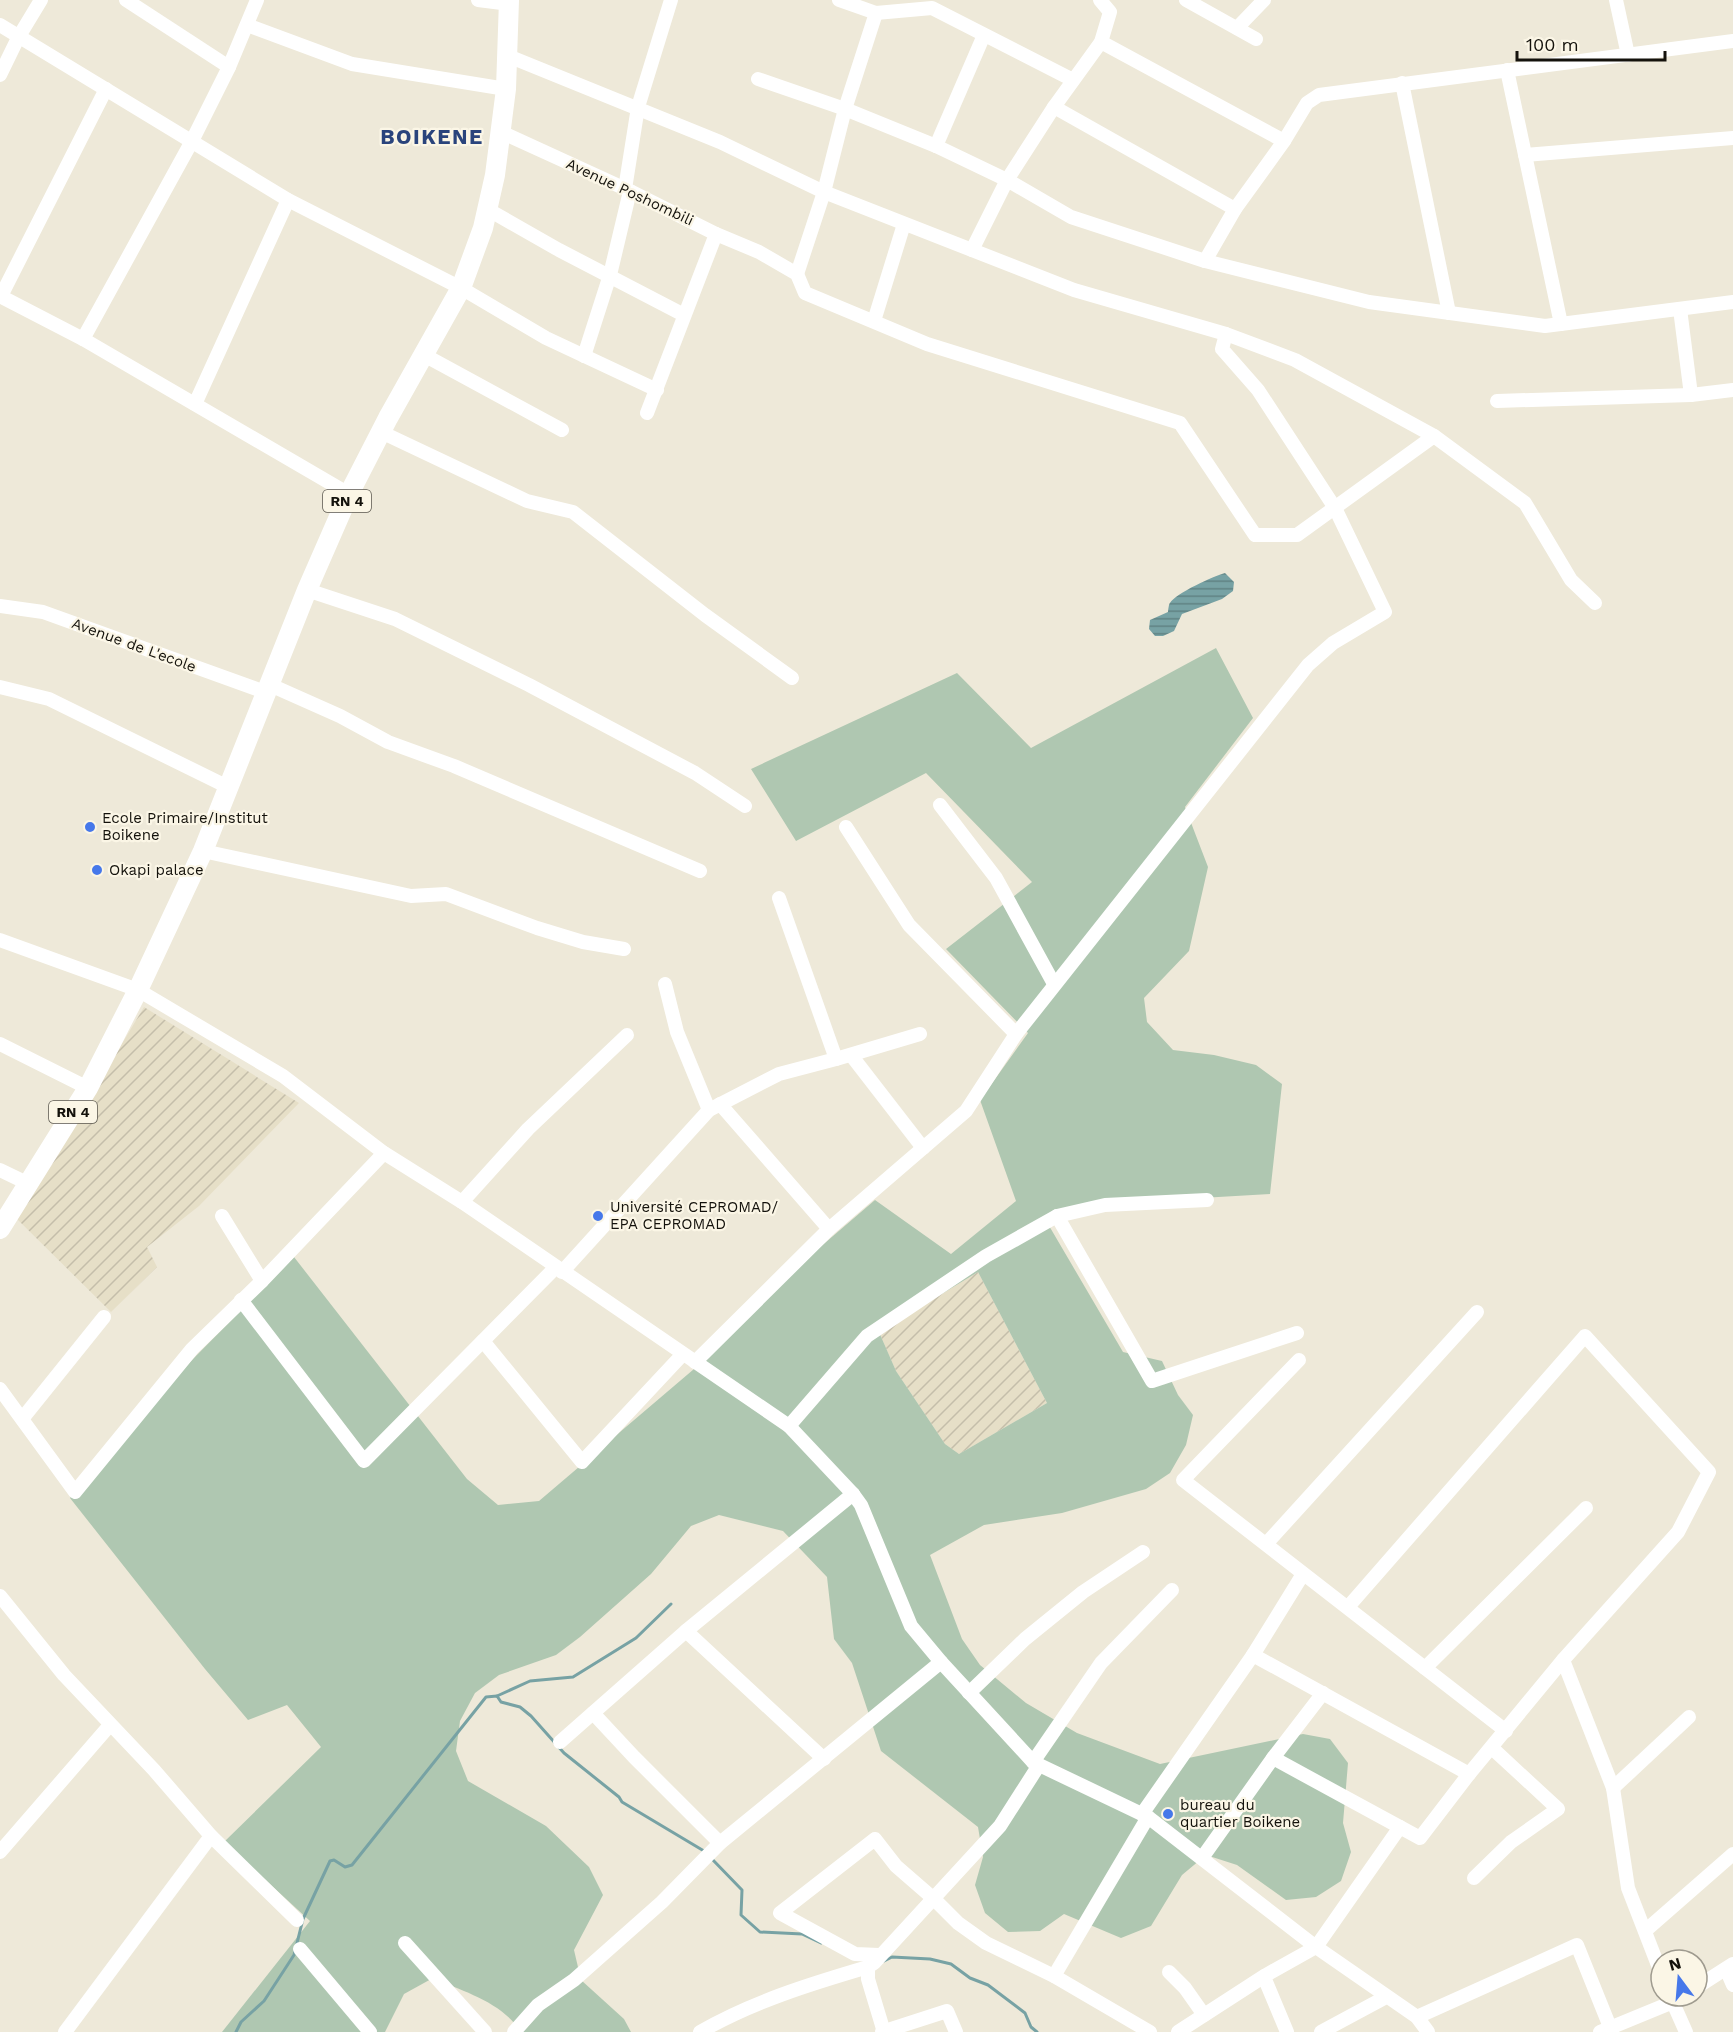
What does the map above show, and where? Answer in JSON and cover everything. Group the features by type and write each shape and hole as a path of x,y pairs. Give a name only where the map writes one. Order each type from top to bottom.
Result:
{"highway":[{"name":"RN 4","path":"0,1229 88,1088 138,990 203,851 307,590 349,494 461,288 483,228 495,175 507,88 509,2"}],"street":[{"path":"0,75 18,38 41,0"},
{"path":"83,339 192,141 229,67 257,0"},
{"path":"478,0 509,2"},
{"path":"584,356 610,276 628,190 638,108 670,0"},
{"path":"839,0 876,13 932,8 1073,80"},
{"path":"972,250 1007,180 1054,107 1101,42 1110,12 1100,0"},
{"path":"1185,0 1256,39"},
{"path":"1236,28 1264,0"},
{"path":"1616,0 1628,55"},
{"path":"134,2 229,67"},
{"path":"876,13 845,109 824,192 796,274 805,293 927,344 1180,423 1255,536 1297,535 1434,436"},
{"path":"0,25 288,200 461,288 546,338 657,390"},
{"path":"247,25 352,64 507,88"},
{"path":"936,146 984,35"},
{"path":"1205,261 1235,209 1284,141 1307,103 1320,94 1733,41"},
{"path":"1101,42 1284,141"},
{"path":"508,56 720,142 824,192 1074,290 1226,334 1295,360 1434,436 1525,503 1571,580 1595,603"},
{"path":"1507,70 1561,324"},
{"path":"758,79 845,109 936,146 1007,180 1071,217 1205,261 1369,302 1545,326 1733,302"},
{"path":"1402,83 1449,313"},
{"path":"106,89 1,296 83,339 349,494"},
{"path":"1054,107 1235,209"},
{"name":"Avenue Poshombili","path":"501,132 628,190 716,234 759,252 796,274"},
{"path":"1525,155 1733,138"},
{"path":"195,404 288,200"},
{"path":"487,209 559,250 684,315"},
{"path":"874,321 904,224"},
{"path":"646,413 657,390 716,234"},
{"path":"1680,309 1691,395"},
{"path":"695,1362 829,1229 966,1111 1016,1034 1054,984 1308,665 1333,643 1385,612 1335,508 1258,390 1222,349 1226,334"},
{"path":"424,355 562,430"},
{"path":"1497,401 1691,395 1733,390"},
{"path":"381,432 527,501 573,512 705,615 792,678"},
{"path":"307,590 395,619 695,773 745,806"},
{"name":"Avenue de L'ecole","path":"0,606 43,612 267,688 340,716 388,742 454,766 700,871"},
{"path":"0,687 49,699 228,787"},
{"path":"940,805 996,878 1054,984"},
{"path":"846,827 909,925 1016,1034"},
{"path":"203,851 411,896 446,894 584,942 624,949"},
{"path":"779,898 836,1059"},
{"path":"0,940 138,990 283,1076 384,1153 462,1202 789,1426 861,1505 911,1626 969,1693 1036,1763 1145,1815 1316,1947 1417,2017 1428,2032"},
{"path":"665,984 677,1032 714,1107 829,1229"},
{"path":"242,1300 364,1461 483,1341 559,1269 714,1107 779,1074 920,1034"},
{"path":"462,1202 528,1129 627,1035"},
{"path":"0,1044 88,1088"},
{"path":"850,1055 923,1148"},
{"path":"0,1389 75,1492 192,1349 262,1281 384,1153"},
{"path":"0,1170 29,1184"},
{"path":"789,1426 867,1336 986,1256 1057,1216 1105,1204 1206,1200"},
{"path":"222,1216 262,1281"},
{"path":"1057,1216 1152,1381 1297,1333"},
{"path":"1266,1544 1477,1312"},
{"path":"22,1419 104,1317"},
{"path":"1273,1758 1420,1838 1469,1774 1563,1660 1678,1532 1709,1472 1586,1335 1348,1607"},
{"path":"483,1341 582,1462 683,1354"},
{"path":"1299,1360 1183,1480 1506,1731"},
{"path":"560,1742 686,1631 853,1494"},
{"path":"1425,1668 1586,1508"},
{"path":"969,1693 1025,1639 1074,1599 1143,1552"},
{"path":"1054,1976 1145,1815 1253,1655 1302,1574"},
{"path":"956,2032 947,2011 883,2032 868,1979 875,1960 934,1899 999,1826 1036,1763 1101,1663 1172,1590"},
{"path":"0,1596 64,1675 154,1770 211,1836 297,1920"},
{"path":"686,1631 824,1760"},
{"path":"1253,1655 1469,1774"},
{"path":"1563,1660 1613,1788 1628,1888 1652,1948"},
{"path":"514,2032 538,2005 574,1980 662,1902 720,1843 941,1662"},
{"path":"1202,1858 1273,1758 1323,1694"},
{"path":"593,1713 720,1843"},
{"path":"1613,1788 1689,1717"},
{"path":"0,1852 110,1725"},
{"path":"1474,1878 1511,1842 1558,1809 1492,1748"},
{"path":"1178,2032 1316,1947 1400,1827"},
{"path":"65,2032 211,1836"},
{"path":"875,1960 855,1954 780,1913 875,1839 896,1866 958,1923 986,1943 1054,1976 1150,2032"},
{"path":"1645,1931 1733,1854"},
{"path":"405,1943 484,2032"},
{"path":"1417,2017 1577,1945 1607,2031 1654,2008"},
{"path":"300,1949 370,2032"},
{"path":"700,2032 747,2008 875,1960"},
{"path":"1709,1980 1729,1967 1733,1985"},
{"path":"1169,1972 1185,1988 1204,2015"},
{"path":"1264,1977 1287,2032"},
{"path":"1321,2032 1386,1997"},
{"path":"1678,2008 1686,2032"}],"shaded area":[{"path":"144,1007 299,1103 199,1206 147,1247 157,1267 111,1312 17,1219"},
{"path":"978,1272 1047,1403 959,1454 945,1444 896,1371 879,1332"}],"green space":[{"path":"1216,648 1253,718 1185,807 1208,867 1189,951 1144,998 1147,1022 1173,1050 1214,1055 1256,1065 1282,1084 1270,1194 1201,1198 1108,1209 1048,1224 1123,1352 1162,1361 1178,1395 1193,1415 1186,1445 1170,1473 1146,1489 1062,1513 984,1525 930,1555 962,1639 980,1665 1026,1703 1077,1733 1160,1764 1303,1734 1330,1739 1348,1763 1343,1823 1351,1852 1341,1881 1316,1897 1286,1900 1237,1865 1206,1855 1182,1875 1151,1926 1121,1938 1064,1914 1040,1931 1008,1932 985,1913 975,1885 983,1857 978,1827 881,1751 852,1663 834,1639 827,1577 783,1531 719,1515 691,1526 651,1574 580,1637 556,1655 499,1675 475,1693 460,1721 456,1751 468,1781 546,1826 589,1867 603,1895 574,1950 581,1980 624,2019 631,2032 521,2032 504,2013 493,2005 433,1978 404,1994 385,2032 222,2032 310,1921 224,1842 321,1747 287,1705 248,1720 70,1498 191,1361 294,1257 467,1479 498,1505 539,1501 694,1369 819,1248 875,1200 951,1254 1016,1201 980,1100 1028,1033 946,949 1032,882 926,773 796,841 751,769 957,673 1031,748","holes":["978,1272 1047,1403 959,1454 945,1444 896,1371 879,1332"]}],"water":[{"path":"1225,573 1234,582 1233,591 1222,599 1182,614 1174,631 1163,636 1155,636 1149,629 1150,620 1168,612 1170,603 1174,599 1204,581"}],"waterway":[{"path":"497,1696 530,1681 573,1677 636,1638 671,1604"},
{"path":"236,2032 241,2022 264,2001 294,1955 303,1919 330,1861 334,1860 345,1867 352,1865 486,1697 497,1696 501,1702 520,1707 564,1753 619,1797 622,1802 704,1851"},
{"path":"711,1858 742,1890 741,1915 760,1932 802,1934 821,1943"},
{"path":"884,1961 892,1957 930,1959 951,1964 970,1978 988,1985 1025,2013 1031,2027 1037,2032"}],"place":[{"name":"Ecole Primaire/Institut Boikene","path":"90,827"},
{"name":"Okapi palace","path":"97,870"},
{"name":"Université CEPROMAD/ EPA CEPROMAD","path":"598,1216"},
{"name":"bureau du quartier Boikene","path":"1168,1814"}],"district":[{"name":"BOIKENE","path":"432,137"}]}
